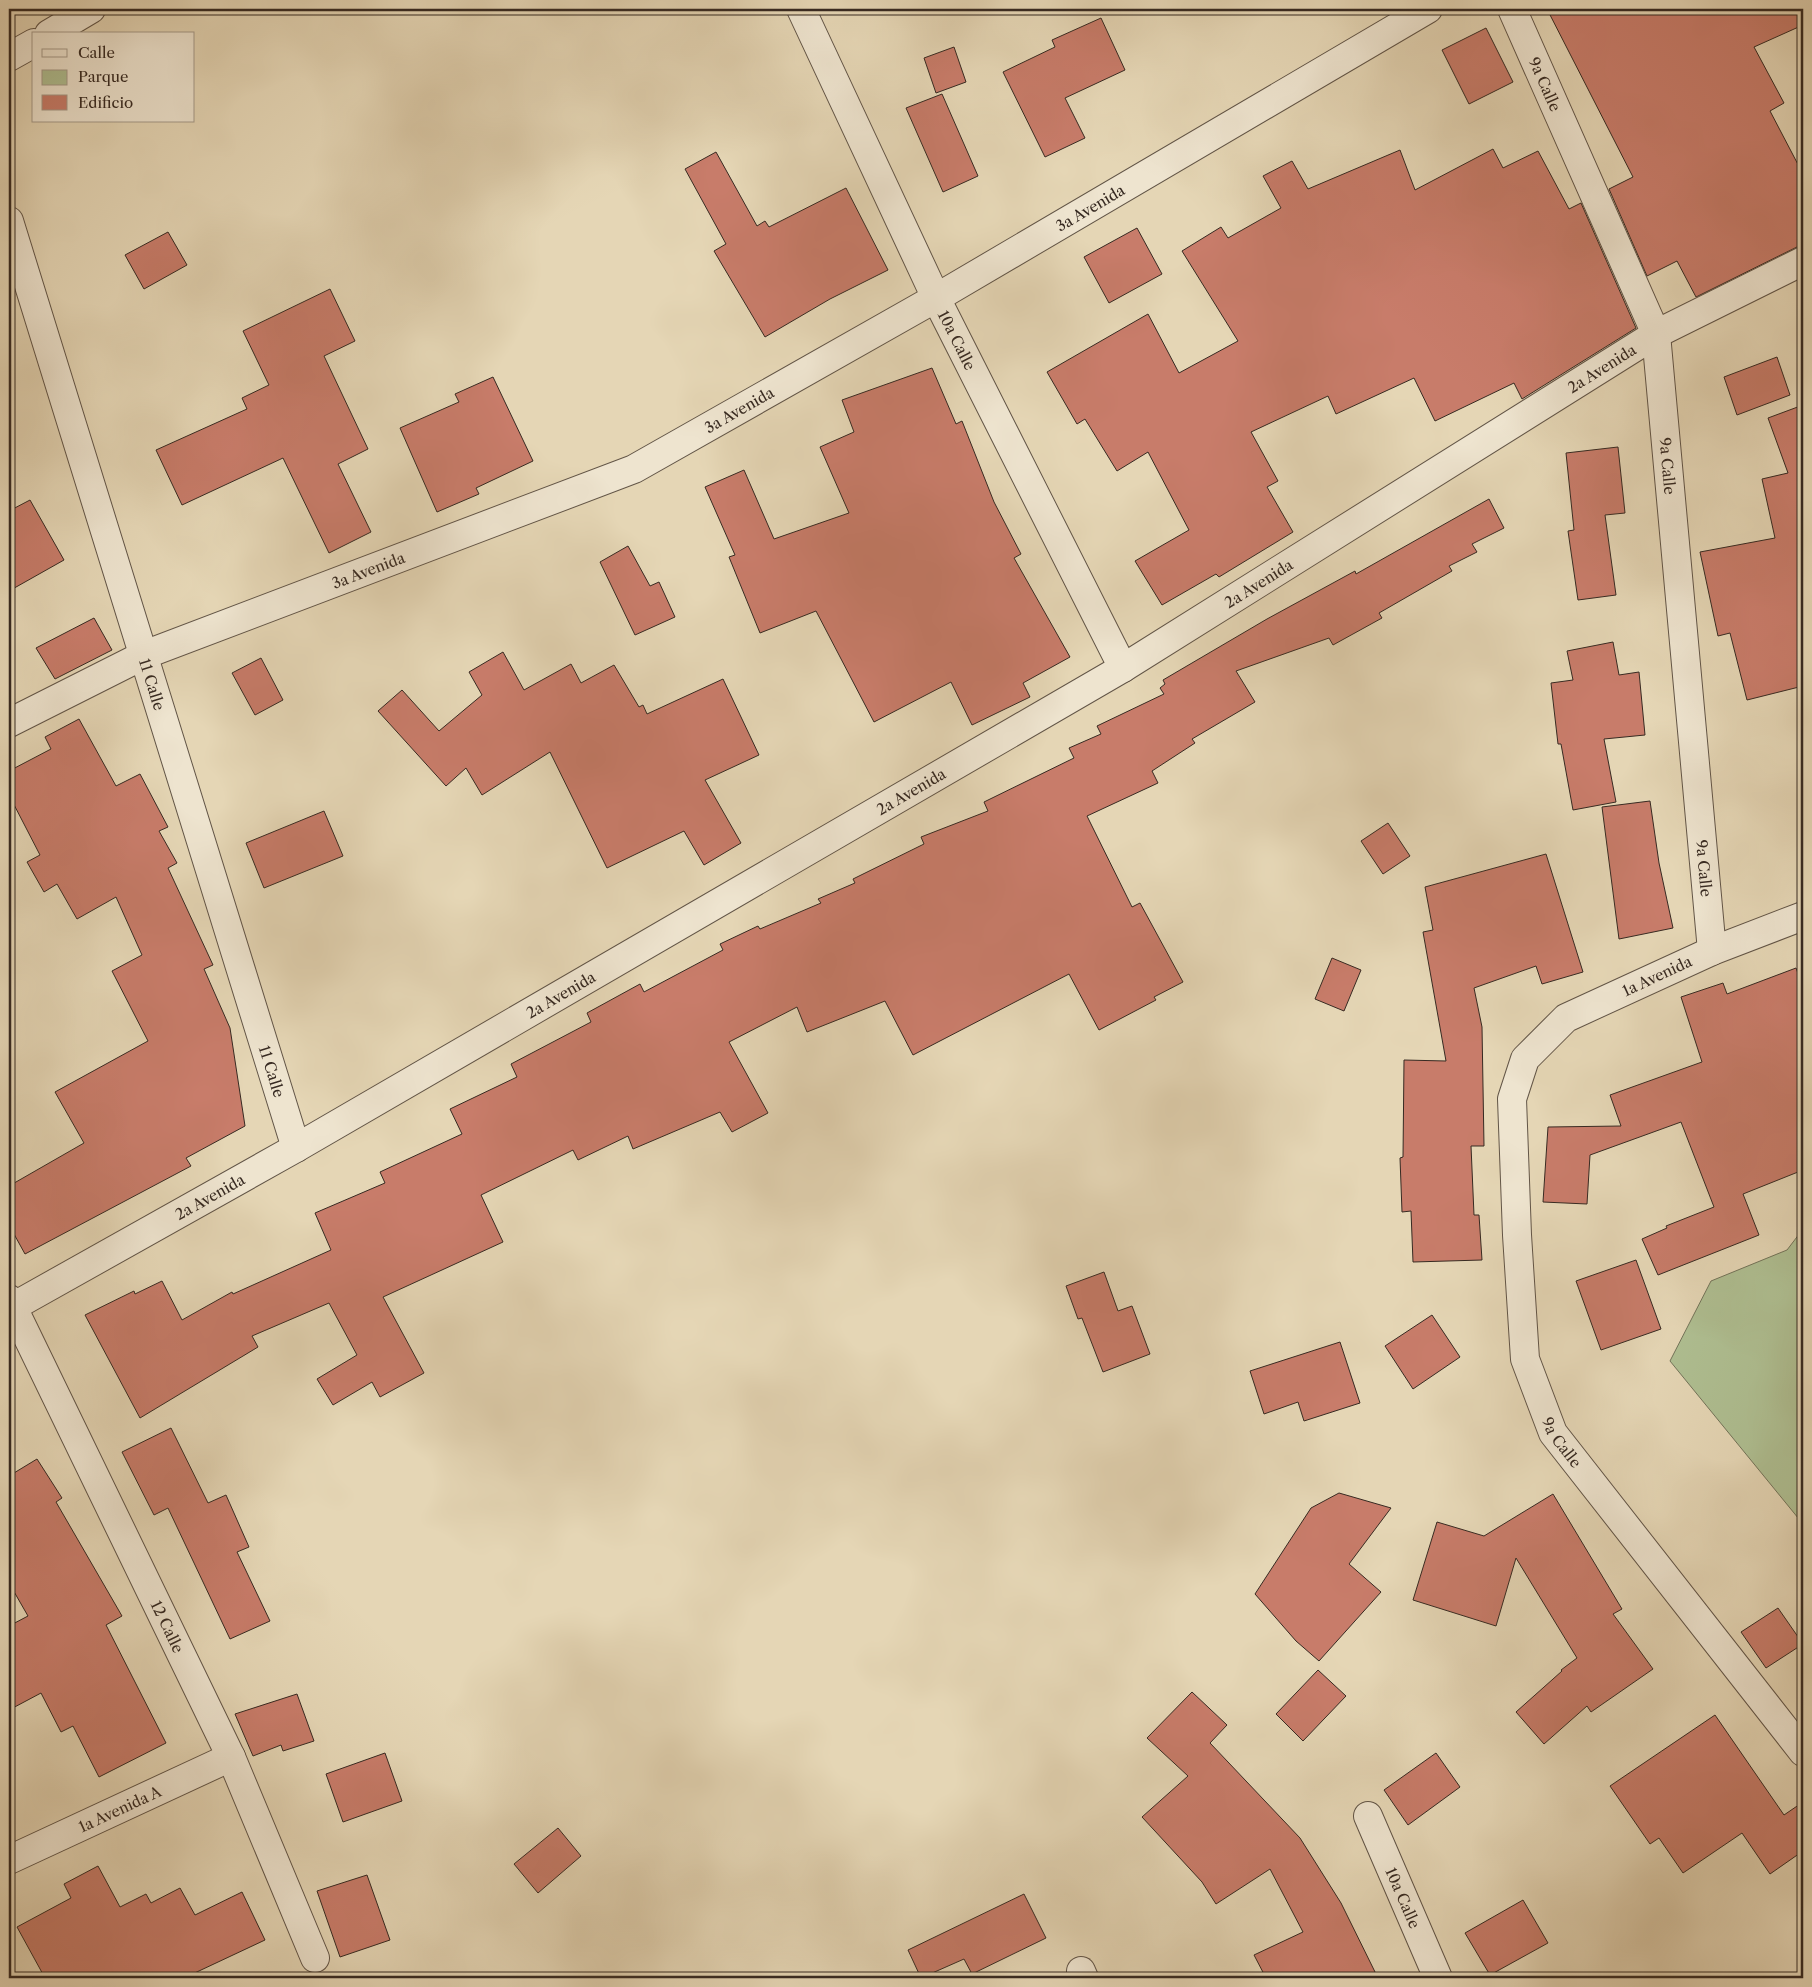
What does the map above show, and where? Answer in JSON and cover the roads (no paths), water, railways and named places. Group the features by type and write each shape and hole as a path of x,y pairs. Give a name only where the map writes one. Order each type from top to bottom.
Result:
{"street":[{"path":"52,32 91,9"},
{"name":"10a Calle","path":"801,9 936,298 1123,668"},
{"name":"3a Avenida","path":"9,723 144,655 634,469 936,298 1428,9"},
{"name":"9a Calle","path":"1512,9 1656,334 1712,951"},
{"path":"9,57 32,44"},
{"name":"11 Calle","path":"9,221 296,1148"},
{"name":"2a Avenida","path":"10,1305 296,1148 1123,668 1656,334 1803,260"},
{"name":"1a Avenida","path":"1525,1059 1566,1018 1712,951 1803,916"},
{"name":"9a Calle","path":"1525,1059 1512,1100 1517,1236 1525,1349 1526,1359 1553,1433 1803,1752"},
{"name":"12 Calle","path":"10,1305 231,1757 314,1958"},
{"name":"1a Avenida A","path":"9,1860 231,1757"},
{"name":"10a Calle","path":"1368,1816 1438,1978"}]}
